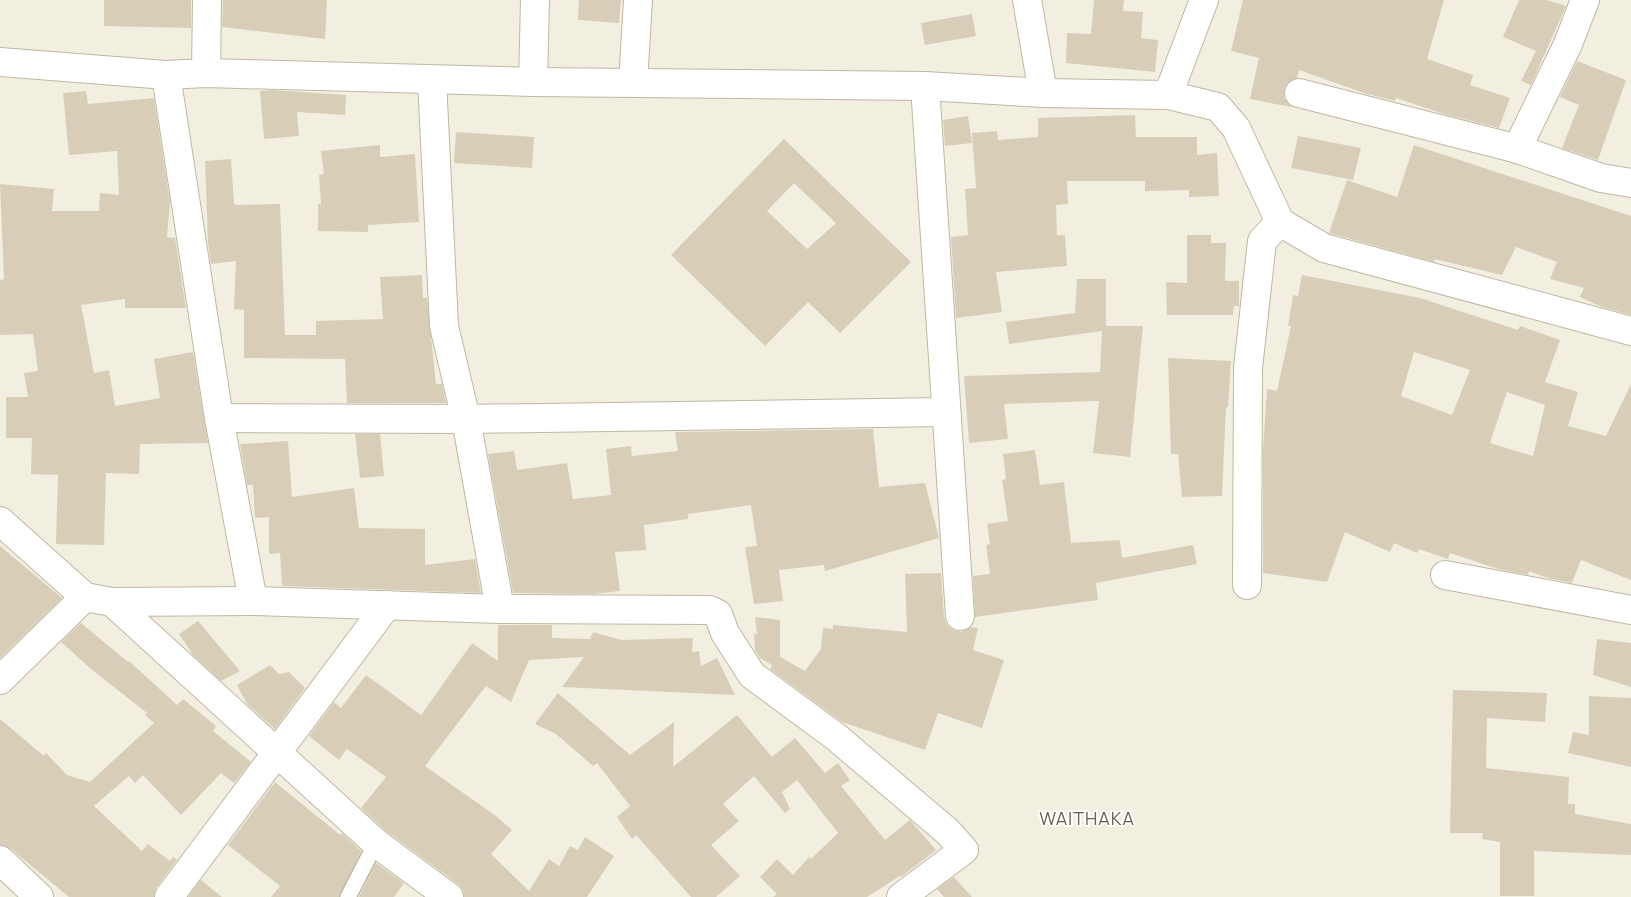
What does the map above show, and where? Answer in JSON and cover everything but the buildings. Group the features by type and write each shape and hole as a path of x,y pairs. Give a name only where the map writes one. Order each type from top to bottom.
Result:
{"street":[{"path":"206,73 207,0"},
{"path":"533,82 536,0"},
{"path":"633,83 638,0"},
{"path":"1027,0 1044,93"},
{"path":"1168,95 1204,0"},
{"path":"1517,149 1568,44 1585,0"},
{"path":"0,62 166,75 206,73 335,75 432,80 533,82 925,86 1044,93 1168,95 1218,107 1236,128 1280,222 1324,248 1631,331"},
{"path":"166,75 219,418 253,601"},
{"path":"432,80 444,326 466,419 500,609"},
{"path":"925,86 945,412 960,616"},
{"path":"1299,93 1517,149 1601,178 1631,183"},
{"path":"1247,585 1248,368 1262,241 1280,222"},
{"path":"219,418 466,419 945,412"},
{"path":"0,521 85,597 112,602 253,601 500,609 710,610 718,614 725,632 752,674 836,737 948,832 964,850 901,897"},
{"path":"1445,575 1631,610"},
{"path":"0,680 85,597"},
{"path":"112,602 376,843 449,897"},
{"path":"169,897 387,605"},
{"path":"0,860 39,897"}],"lane":[{"path":"348,897 376,843"}],"district":[{"name":"WAITHAKA","path":"1087,818"}]}
